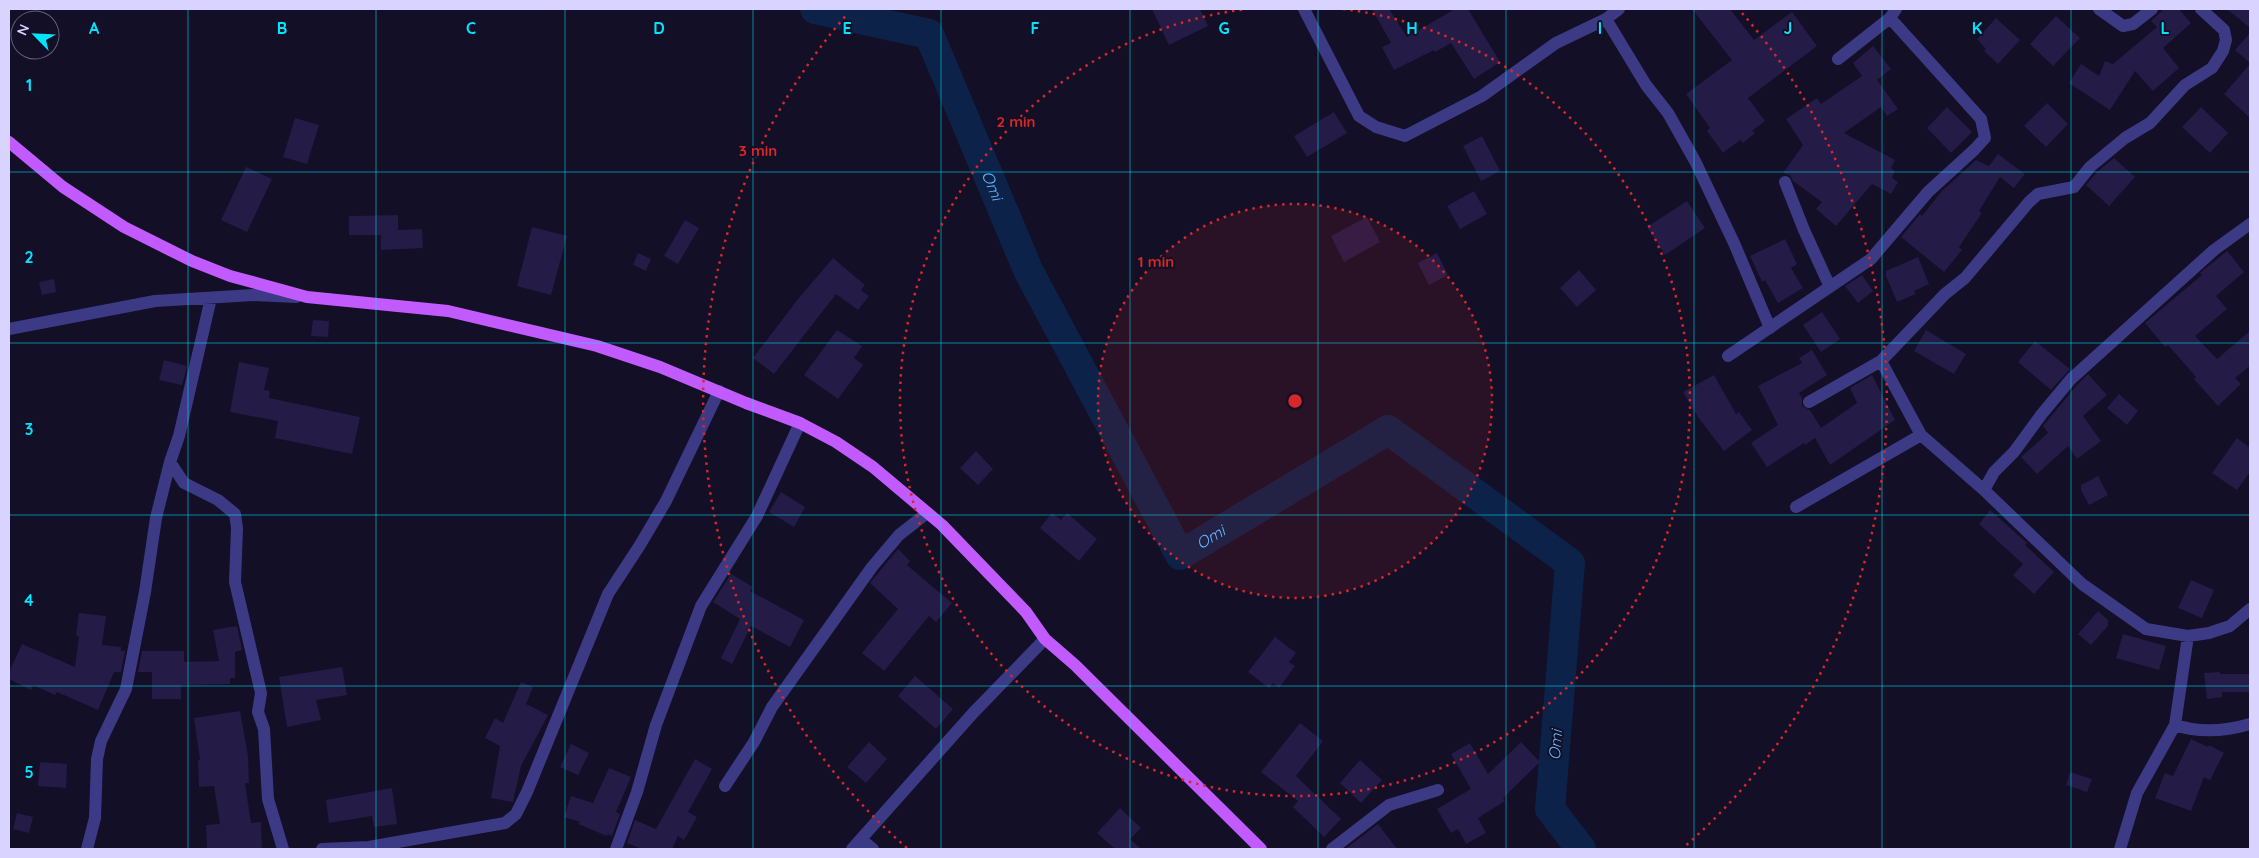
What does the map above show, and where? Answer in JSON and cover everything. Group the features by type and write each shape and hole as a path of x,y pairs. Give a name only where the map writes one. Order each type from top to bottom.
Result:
{"main road":[{"path":"9,142 63,187 124,227 156,245 230,276 307,297 448,311 597,346 660,367 800,422 836,442 873,467 927,513 1026,612 1045,639 1075,665 1261,849"}],"street":[{"path":"1304,9 1359,116 1376,128 1405,136 1482,96 1556,43 1606,19 1619,9"},
{"path":"2099,9 2123,26 2132,24 2152,9"},
{"path":"1809,402 1881,361 1945,294 1965,278 2029,202 2038,194 2074,187 2090,167 2125,138 2150,123 2185,85 2212,68 2223,50 2226,40 2224,30 2200,9"},
{"path":"1728,356 1871,259 1928,192 1985,138 1981,119 1893,13 1838,59"},
{"path":"1606,19 1646,85 1668,113 1695,161 1734,243 1770,328"},
{"path":"1785,182 1830,287"},
{"path":"1984,490 1994,472 2014,452 2040,415 2071,379 2214,250 2250,224"},
{"path":"9,329 155,301 252,294 307,297"},
{"path":"87,849 94,818 101,741 126,689 145,592 156,518 170,462 179,436 212,298"},
{"path":"1881,361 1921,435 1984,490 2082,584 2146,629 2188,636 2209,633 2230,626 2250,609"},
{"path":"322,849 369,847 505,823 516,814 528,792 608,594 666,501 719,391"},
{"path":"616,849 636,792 656,724 701,606 757,516 800,422"},
{"path":"1796,507 1921,435"},
{"path":"170,462 184,483 218,500 235,514 237,528 235,582 261,693 258,712 264,729 268,798 283,849"},
{"path":"725,786 754,742 772,707 872,567 899,535 927,513"},
{"path":"2120,849 2137,793 2175,725 2188,636"},
{"path":"873,849 856,844 974,712 1045,639"},
{"path":"2175,725 2192,731 2236,728 2250,724"},
{"path":"1332,849 1389,805 1438,790"}],"building":[{"path":"1152,9 1200,9 1208,26 1169,45"},
{"path":"1372,9 1389,9 1407,37 1455,9 1468,9 1500,62 1474,79 1451,43 1394,70 1382,47 1391,43"},
{"path":"1692,9 1730,9 1754,40 1792,12 1817,46 1748,98 1765,121 1752,131 1755,133 1743,143 1740,140 1723,153 1707,131 1710,128 1686,94 1732,60"},
{"path":"2164,9 2179,9 2191,23 2163,48 2179,68 2153,91 2135,71 2110,110 2069,83 2081,64 2099,76 2105,61 2113,64 2157,27 2151,21"},
{"path":"2227,9 2250,9 2250,28"},
{"path":"2056,16 2080,38 2053,66 2030,44"},
{"path":"1996,18 2020,40 1998,64 1984,51 1986,49 1977,39"},
{"path":"2250,33 2250,63 2235,50"},
{"path":"1873,46 1891,69 1877,80 1898,109 1887,116 1881,107 1844,133 1895,160 1891,168 1895,171 1892,178 1898,182 1891,194 1872,184 1836,226 1816,209 1822,202 1793,181 1790,175 1783,173 1803,145 1786,119 1817,98 1821,104 1862,76 1853,63"},
{"path":"2250,64 2250,118 2224,94"},
{"path":"2047,103 2068,124 2046,147 2024,126"},
{"path":"1947,107 1972,132 1951,153 1927,128"},
{"path":"2201,107 2228,133 2210,153 2182,127"},
{"path":"1334,112 1347,133 1307,157 1294,136"},
{"path":"295,118 319,125 307,164 283,157"},
{"path":"1482,136 1500,171 1481,181 1463,146"},
{"path":"1998,154 2025,174 2014,188 2000,177 1979,211 1982,213 1959,247 1962,250 1944,272 1901,237 1920,214 1922,216 1941,192 1976,160 1989,166"},
{"path":"2114,158 2135,177 2109,206 2086,185 2097,172"},
{"path":"246,167 272,179 247,232 221,220"},
{"path":"1474,191 1487,214 1460,229 1447,206"},
{"path":"1687,201 1705,228 1665,255 1647,227"},
{"path":"398,215 398,230 422,229 423,248 381,250 381,235 349,235 349,216"},
{"path":"1367,217 1380,242 1344,262 1331,236"},
{"path":"685,220 699,228 678,264 664,256"},
{"path":"532,227 567,236 551,295 517,286"},
{"path":"1785,239 1797,264 1791,268 1803,288 1778,303 1765,280 1762,282 1750,256"},
{"path":"2227,251 2244,272 2216,296 2227,309 2195,336 2217,359 2250,331 2250,366 2235,378 2241,384 2218,406 2168,345 2165,347 2145,323 2202,275 2200,273"},
{"path":"638,253 651,259 646,271 633,265"},
{"path":"1437,253 1448,275 1429,285 1418,263"},
{"path":"1918,257 1929,284 1914,291 1916,294 1897,302 1886,276 1886,271"},
{"path":"833,258 865,285 861,290 869,296 858,310 836,294 774,374 753,358 798,299"},
{"path":"1579,270 1596,290 1577,307 1560,288"},
{"path":"1862,275 1873,291 1858,303 1845,286"},
{"path":"54,279 56,292 42,295 39,282"},
{"path":"1822,312 1840,339 1821,352 1803,325"},
{"path":"313,320 329,321 328,337 311,336"},
{"path":"837,330 862,346 854,358 863,365 838,399 804,375"},
{"path":"1926,330 1966,354 1954,374 1914,351"},
{"path":"2035,341 2070,369 2051,390 2018,362"},
{"path":"1812,350 1827,375 1799,393 1802,398 1802,406 1810,410 1821,428 1857,403 1850,388 1872,375 1895,420 1830,465 1815,438 1767,467 1751,443 1778,425 1758,386 1802,363 1799,358"},
{"path":"164,360 187,366 182,385 159,380"},
{"path":"239,362 269,368 264,390 270,391 269,398 360,417 352,454 275,438 278,421 230,412"},
{"path":"2088,374 2107,395 2083,416 2101,441 2077,459 2068,446 2037,474 2021,457 2048,433 2043,426"},
{"path":"1714,375 1736,414 1739,412 1752,430 1724,451 1698,417 1683,392"},
{"path":"2119,394 2138,411 2127,425 2107,408"},
{"path":"2237,438 2250,448 2250,472 2237,490 2212,473"},
{"path":"976,451 993,469 978,485 960,468"},
{"path":"2098,476 2108,495 2089,505 2081,490 2081,485"},
{"path":"781,492 805,507 794,527 769,512"},
{"path":"1990,510 2027,543 2025,545 2054,572 2034,594 2013,575 2023,564 1979,524"},
{"path":"1052,513 1061,520 1067,513 1097,539 1079,561 1040,528"},
{"path":"898,549 910,561 907,565 952,603 936,622 929,616 884,671 862,653 898,609 870,583"},
{"path":"731,574 753,587 750,591 804,620 790,647 751,626 732,664 721,658 740,619 713,602"},
{"path":"2191,580 2214,590 2202,618 2178,608"},
{"path":"2098,611 2108,620 2108,626 2091,645 2078,634"},
{"path":"79,613 106,616 102,645 121,647 121,651 125,651 121,672 114,672 98,710 57,692 55,695 33,685 31,690 9,679 9,672 22,644 75,667 79,636 76,636"},
{"path":"237,626 242,650 235,652 235,678 230,678 230,684 181,685 181,699 152,699 152,672 138,672 142,651 184,651 184,662 219,661 213,630"},
{"path":"2123,634 2166,646 2159,670 2116,658"},
{"path":"1275,637 1296,653 1289,662 1295,666 1279,688 1273,683 1269,688 1248,672"},
{"path":"342,667 347,695 316,700 321,720 287,727 279,677"},
{"path":"2220,672 2220,674 2250,674 2250,692 2222,692 2222,697 2207,699 2204,673"},
{"path":"915,676 953,709 936,729 898,696"},
{"path":"521,682 533,687 526,704 548,715 521,766 513,802 491,798 500,746 485,738 495,718 503,723"},
{"path":"240,711 248,756 249,783 245,783 251,823 261,822 262,849 207,849 206,825 220,824 214,786 199,787 198,760 200,760 194,718"},
{"path":"1300,723 1323,741 1296,776 1341,819 1324,837 1293,807 1298,801 1261,772"},
{"path":"2191,739 2208,747 2209,745 2224,753 2210,780 2204,777 2191,811 2155,798 2165,773 2173,776"},
{"path":"869,742 887,759 866,783 847,767"},
{"path":"1521,742 1540,762 1503,798 1505,801 1478,818 1486,833 1466,844 1458,829 1451,833 1437,809 1471,789 1451,754 1470,743 1488,774"},
{"path":"571,744 589,753 578,775 560,767"},
{"path":"695,759 712,769 688,812 697,817 684,840 678,836 672,849 642,849 627,843 635,820 656,829"},
{"path":"1360,760 1382,780 1361,803 1340,783"},
{"path":"40,762 67,764 66,788 38,786"},
{"path":"609,768 631,777 616,812 620,814 612,836 608,834 607,836 578,824 580,822 564,817 571,796 593,803"},
{"path":"2070,772 2092,779 2087,792 2066,785"},
{"path":"392,788 397,824 374,827 372,816 329,823 326,800"},
{"path":"1120,808 1141,828 1130,839 1141,849 1115,849 1097,833"},
{"path":"17,813 33,817 29,833 13,829"},
{"path":"1378,824 1397,849 1345,849"}],"waterway":[{"name":"Omi","path":"815,9 929,34 1028,270 1180,555 1388,430 1570,563 1550,809 1581,849"},
{"path":"865,9 870,21"}]}
